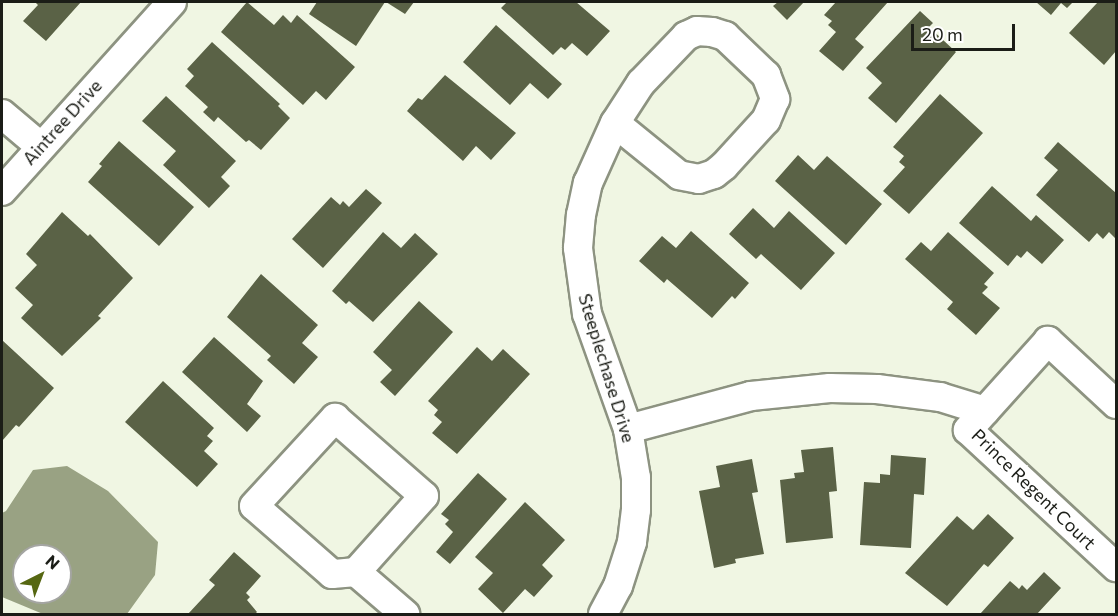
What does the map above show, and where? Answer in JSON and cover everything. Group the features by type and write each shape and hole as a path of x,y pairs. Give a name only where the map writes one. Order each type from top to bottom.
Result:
{"street":[{"name":"Aintree Drive","path":"2,191 40,146 172,2"},
{"name":"Steeplechase Drive","path":"603,615 618,586 634,527 636,478 628,429 587,314 578,248 580,215 588,183 615,123 633,93 686,36 697,32 712,32 725,36 762,70 773,87 775,99 766,120 724,166 714,174 699,179 679,175 615,123"},
{"path":"2,114 40,146"},
{"name":"Prince Regent Court","path":"1116,404 1048,341 968,430 1116,567"},
{"name":"Prince Regent Court","path":"628,429 751,396 830,388 877,389 940,397 985,411"},
{"path":"356,572 424,496 335,418 254,506 332,574 356,572 405,615"}],"shaded area":[{"path":"67,466 108,491 158,542 155,575 127,614 43,614 19,604 72,604 72,544 12,544 12,601 2,597 2,513 6,511 33,470"}],"building":[{"path":"35,2 81,2 46,41 23,21 38,5"},
{"path":"247,2 274,25 283,15 291,23 297,15 355,67 326,100 316,91 303,105 221,32"},
{"path":"317,2 385,2 356,46 309,14"},
{"path":"386,2 414,2 405,14"},
{"path":"507,2 576,2 610,31 587,56 572,43 565,50 561,47 553,55 501,8"},
{"path":"778,2 804,2 787,20 773,6"},
{"path":"836,2 888,2 855,39 864,47 843,71 819,51 836,32 828,25 832,21 824,15"},
{"path":"1036,2 1073,2 1067,8 1061,3 1051,15"},
{"path":"1098,2 1116,2 1116,51 1104,65 1069,33"},
{"path":"920,11 933,23 929,27 956,52 896,123 868,98 882,83 866,68"},
{"path":"496,25 562,84 548,99 530,83 510,105 463,62"},
{"path":"212,42 280,104 278,106 290,118 261,150 249,140 246,142 218,117 214,122 203,112 208,107 185,86 194,76 187,69"},
{"path":"445,75 516,133 491,160 476,146 463,161 407,111 418,98 422,100"},
{"path":"940,94 983,133 909,214 883,191 905,167 899,162 904,156 893,147"},
{"path":"166,96 236,161 221,177 230,186 209,208 163,165 176,151 142,121"},
{"path":"119,141 194,207 159,246 88,182 102,166 99,164"},
{"path":"1058,142 1116,193 1116,239 1109,232 1103,239 1097,233 1089,242 1036,195 1058,170 1044,158"},
{"path":"798,155 814,170 827,156 882,204 846,245 775,181"},
{"path":"992,186 1031,221 1036,215 1064,240 1042,264 1027,251 1021,258 1017,255 1008,266 959,223"},
{"path":"366,189 382,203 323,268 292,239 331,197 340,205 343,201 349,207"},
{"path":"753,208 774,228 789,211 835,253 801,290 761,254 756,259 729,234"},
{"path":"62,212 88,236 90,234 133,278 98,316 101,318 62,356 21,318 33,305 15,288 37,265 26,254"},
{"path":"691,231 749,283 735,299 732,296 712,318 667,279 664,283 639,261 662,236 676,248"},
{"path":"383,232 401,248 415,233 438,254 373,322 349,301 346,304 332,291"},
{"path":"948,232 994,273 984,284 988,287 982,293 1000,308 976,335 947,309 953,302 905,259 921,242 931,251"},
{"path":"261,274 318,325 302,343 318,357 294,384 267,360 271,356 227,317"},
{"path":"419,301 453,332 395,396 380,382 392,370 373,352"},
{"path":"214,337 263,381 247,404 261,416 247,432 182,372"},
{"path":"2,340 54,388 19,427 16,425 2,441"},
{"path":"477,347 492,361 503,349 530,374 457,454 432,433 442,422 434,415 438,410 428,401"},
{"path":"163,381 214,428 207,436 213,441 204,451 218,464 197,487 125,422"},
{"path":"833,447 837,491 829,492 833,538 786,543 780,480 795,478 794,473 804,472 801,450"},
{"path":"891,455 926,458 924,495 914,494 911,548 860,545 864,482 880,483 880,474 890,475"},
{"path":"752,459 758,492 752,493 764,554 735,559 736,563 714,568 699,491 720,487 716,466"},
{"path":"478,473 507,499 450,564 436,552 453,532 445,524 449,520 441,514"},
{"path":"525,502 565,540 542,565 553,576 534,597 525,589 503,613 478,589 493,573 475,557"},
{"path":"988,514 1014,538 988,567 984,564 947,606 905,573 957,516 973,530"},
{"path":"234,552 261,576 246,593 250,597 247,600 257,612 255,614 188,614 215,585 209,580"},
{"path":"1044,572 1061,588 1037,614 980,614 1010,581 1019,589 1022,585 1027,590"}]}
